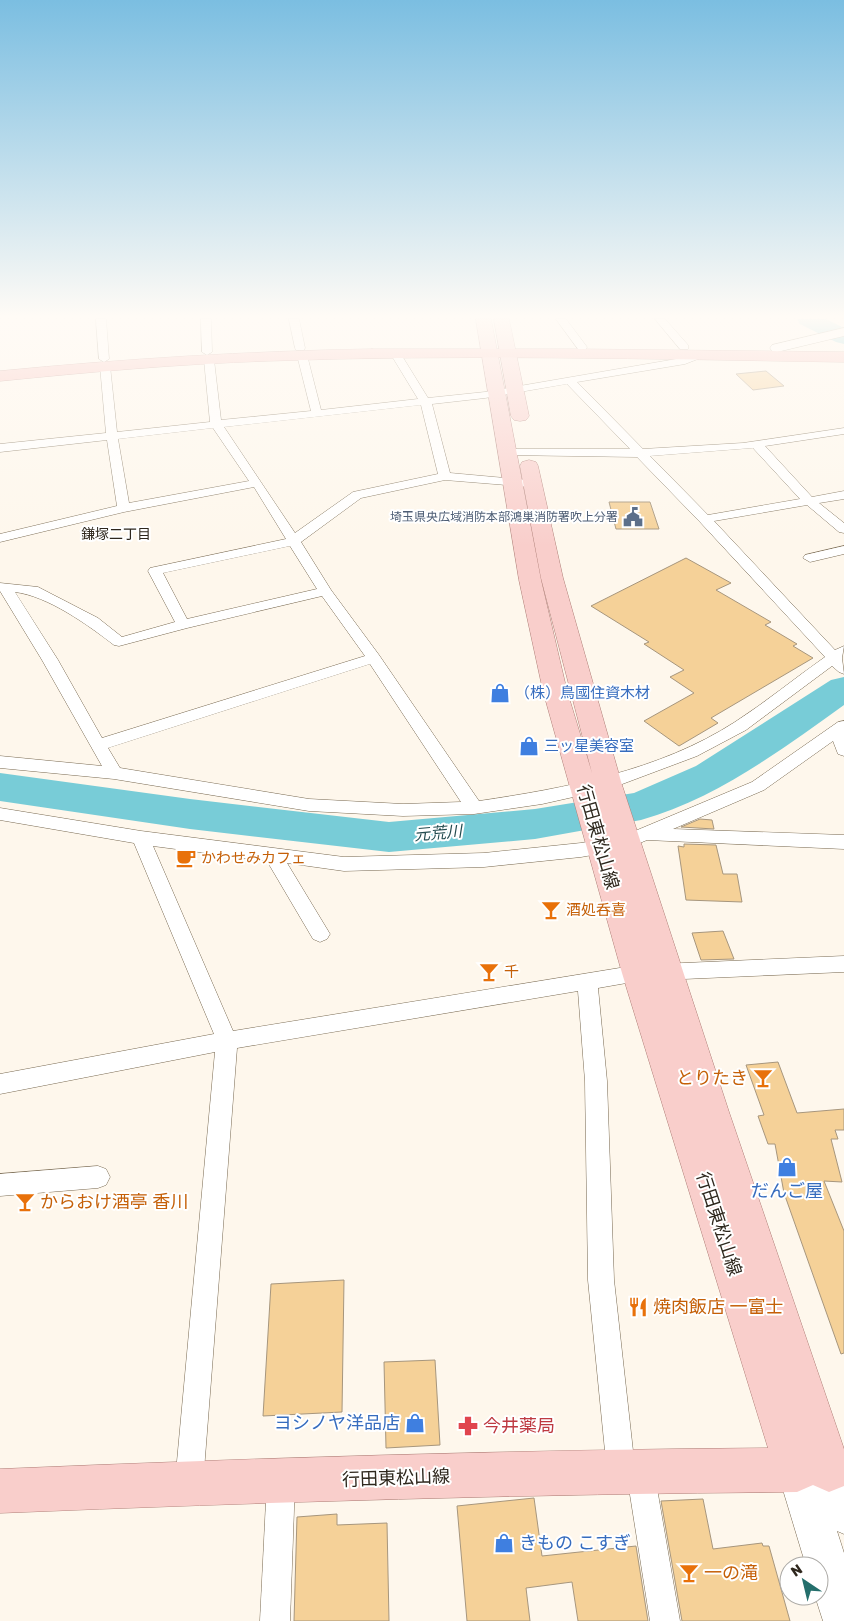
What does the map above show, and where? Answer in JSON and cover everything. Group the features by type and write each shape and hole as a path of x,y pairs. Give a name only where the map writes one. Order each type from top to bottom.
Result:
{"main road":[{"name":"行田東松山線","path":"0,1491 189,1483 631,1471 824,1470 653,972 619,840 555,692 530,580 524,484 507,395"},
{"path":"824,1470 844,1513"},
{"path":"824,1470 844,1620"}],"street":[{"path":"108,395 112,436 124,508"},
{"path":"213,395 216,424 257,483 292,542 374,658 474,808"},
{"path":"311,395 316,414"},
{"path":"421,395 426,403 445,476"},
{"path":"0,448 426,403 487,395"},
{"path":"583,395 838,654 844,668"},
{"path":"518,453 640,453 756,444 844,431"},
{"path":"756,444 809,501 844,529"},
{"path":"183,624 155,571 292,542 357,495 445,476 524,484"},
{"path":"0,538 124,508 257,483"},
{"path":"705,519 844,496"},
{"path":"810,558 844,550"},
{"path":"2,587 33,590 93,621 119,642 183,624 325,591"},
{"path":"2,587 38,640 114,773"},
{"path":"0,762 114,773 309,805 403,810 474,808 542,798 596,787 691,752 740,726 838,654"},
{"path":"98,745 374,658"},
{"path":"619,840 758,786 841,728 844,750"},
{"path":"0,814 141,838 344,864 484,860 619,840 844,842"},
{"path":"141,838 227,1041 189,1483"},
{"path":"273,855 320,934"},
{"path":"0,1084 227,1041 653,972 844,964"},
{"path":"587,982 596,1081 601,1280 631,1471 665,1621"},
{"path":"0,1185 98,1177"},
{"path":"276,1621 281,1481"}],"building":[{"path":"609,502 650,502 659,529 616,529"},
{"path":"686,558 731,583 716,590 771,622 765,625 797,644 793,646 813,658 711,718 718,723 679,746 644,721 694,693 670,677 684,670 644,644 649,642 591,606"},
{"path":"700,819 712,820 714,829 681,827"},
{"path":"684,844 716,845 723,874 737,874 742,902 686,900 678,846 684,847"},
{"path":"723,931 734,959 701,960 692,933"},
{"path":"778,1062 797,1113 844,1109 844,1130 835,1130 838,1139 831,1139 842,1182 824,1181 844,1231 844,1353 841,1354 784,1193 775,1144 768,1144 758,1116 764,1115 746,1065"},
{"path":"344,1280 342,1412 263,1416 271,1284"},
{"path":"435,1360 440,1445 386,1448 384,1362"},
{"path":"534,1498 542,1556 636,1546 648,1621 578,1621 572,1582 526,1588 530,1621 467,1621 457,1506"},
{"path":"703,1499 713,1549 762,1543 763,1546 769,1546 779,1582 779,1606 786,1606 790,1621 682,1621 661,1501"},
{"path":"337,1514 337,1525 387,1523 389,1621 294,1621 297,1517"}],"waterway":[{"name":"元荒川","path":"0,787 190,814 389,837 535,824 641,806 710,776 844,688"}],"place":[{"name":"埼玉県央広域消防本部鴻巣消防署吹上分署","path":"633,517"},
{"name":"（株）鳥國住資木材","path":"500,693"},
{"name":"三ッ星美容室","path":"529,746"},
{"name":"かわせみカフェ","path":"186,858"},
{"name":"酒処呑喜","path":"551,910"},
{"name":"千","path":"489,972"},
{"name":"とりたき","path":"763,1078"},
{"name":"だんご屋","path":"787,1167"},
{"name":"からおけ酒亭 香川","path":"25,1202"},
{"name":"焼肉飯店 一富士","path":"638,1307"},
{"name":"ヨシノヤ洋品店","path":"415,1423"},
{"name":"今井薬局","path":"468,1426"},
{"name":"きもの こすぎ","path":"504,1543"},
{"name":"一の滝","path":"689,1573"}],"district":[{"name":"鎌塚二丁目","path":"116,534"}]}
